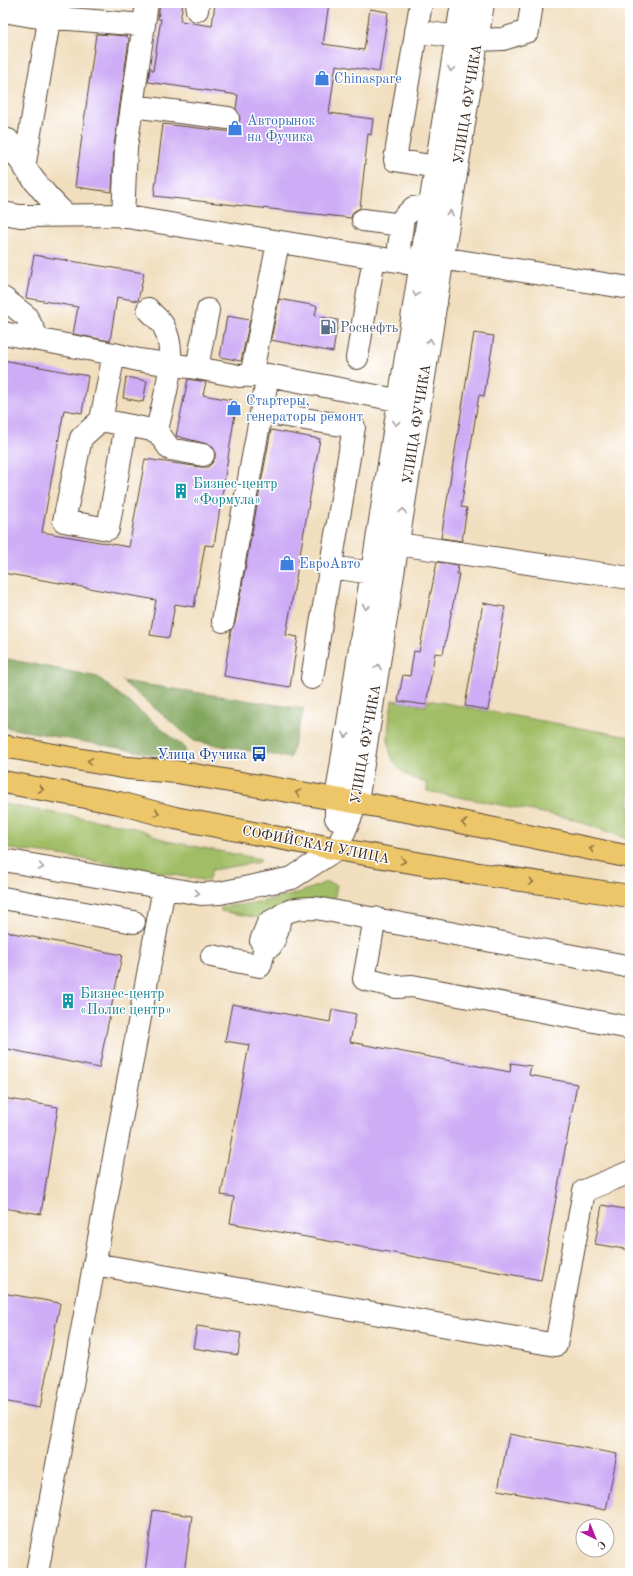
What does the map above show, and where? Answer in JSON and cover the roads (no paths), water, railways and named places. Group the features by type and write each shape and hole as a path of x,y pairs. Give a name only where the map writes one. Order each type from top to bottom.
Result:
{"main road":[{"path":"3,746 128,768 177,772 412,812 630,857"},
{"name":"СОФИЙСКАЯ УЛИЦА","path":"3,782 119,803 175,818 337,849 480,874 630,896"}],"street":[{"path":"123,217 126,148 147,3"},
{"path":"421,3 395,160 436,167"},
{"name":"УЛИЦА ФУЧИКА","path":"426,262 467,39 462,3"},
{"name":"УЛИЦА ФУЧИКА","path":"337,849 346,801 409,403 426,262 430,206 436,167 467,39 483,3"},
{"path":"416,31 467,39 503,39 528,31 532,3"},
{"path":"3,11 51,10 144,25"},
{"path":"24,168 51,10"},
{"path":"132,106 228,118"},
{"path":"3,139 8,140 24,168 40,190 66,215"},
{"path":"426,262 399,247 403,218 413,208 430,206"},
{"path":"3,213 20,216 66,215 123,217 374,258 426,262 630,288"},
{"path":"363,220 402,226"},
{"path":"223,621 278,243"},
{"path":"357,358 374,258"},
{"path":"3,298 26,316 39,340"},
{"path":"148,309 162,325 169,348 170,365 157,431"},
{"path":"197,368 208,310"},
{"path":"3,333 138,360 197,368 238,376 260,375 409,403"},
{"path":"114,354 100,420 80,438 64,521 108,529 126,425"},
{"path":"280,415 354,427 312,678"},
{"path":"100,420 157,431 170,449 202,455"},
{"path":"387,542 630,578"},
{"name":"УЛИЦА ФУЧИКА","path":"346,801 372,573 387,542"},
{"path":"331,567 372,573"},
{"path":"3,860 201,894 267,884 292,878 337,849"},
{"path":"37,1573 164,888"},
{"path":"3,898 134,922"},
{"path":"212,956 260,966 265,948 271,946 274,939 279,925 279,918 285,912 303,908 330,910 375,918 627,966"},
{"path":"375,918 364,979 397,987 412,986 630,1028"},
{"path":"94,1264 556,1345 584,1191 630,1172"}],"place":[{"name":"Chinaspare","path":"322,78"},
{"name":"Авторынок на Фучика","path":"235,128"},
{"name":"Роснефть","path":"328,327"},
{"name":"Стартеры, генераторы ремонт","path":"234,408"},
{"name":"Бизнес-центр «Формула»","path":"181,491"},
{"name":"ЕвроАвто","path":"287,563"},
{"name":"Улица Фучика","path":"259,754"},
{"name":"Бизнес-центр «Полис центр»","path":"68,1001"}]}
